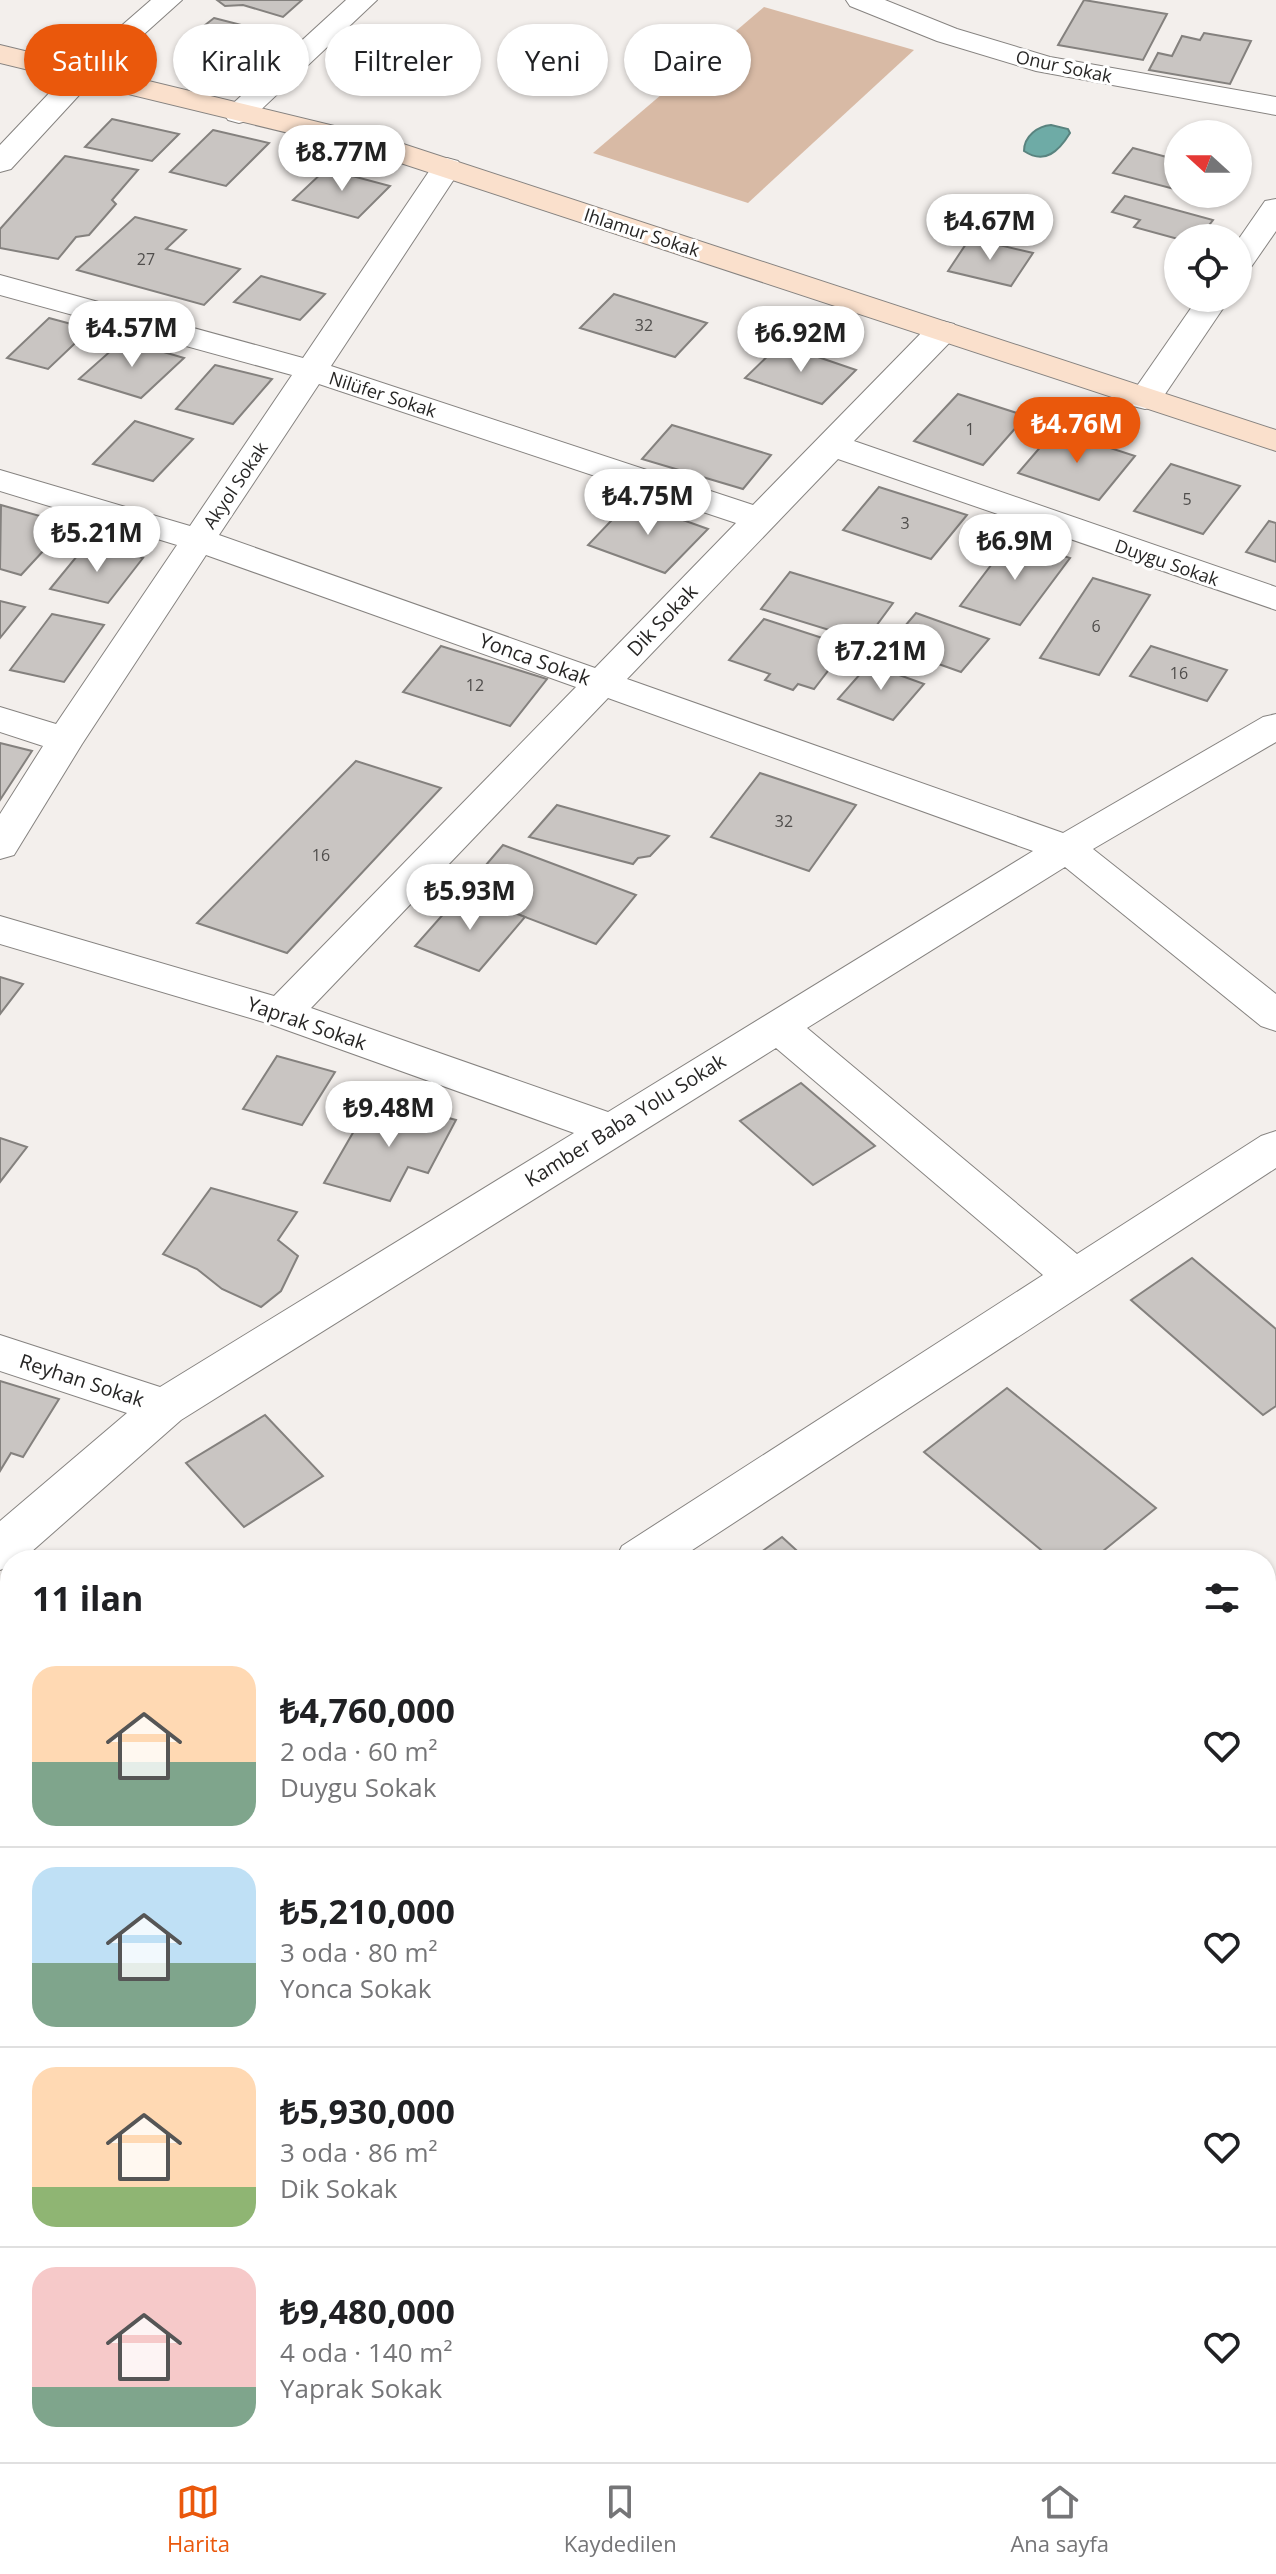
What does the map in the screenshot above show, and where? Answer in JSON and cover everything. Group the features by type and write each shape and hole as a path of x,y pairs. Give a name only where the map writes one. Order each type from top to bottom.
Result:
{"street":[{"path":"140,24 168,0"},
{"path":"239,114 363,0"},
{"name":"Onur Sokak","path":"860,0 947,35 1046,65 1276,106"},
{"name":"Ihlamur Sokak","path":"0,54 24,60"},
{"name":"Ihlamur Sokak","path":"157,93 377,145 1276,441"},
{"path":"0,163 62,96"},
{"name":"Akyol Sokak","path":"0,846 65,740 447,167"},
{"path":"1252,243 1276,208"},
{"name":"Nilüfer Sokak","path":"0,285 311,370 760,519"},
{"path":"1145,399 1204,312"},
{"name":"Dik Sokak","path":"282,1013 942,331"},
{"name":"Duygu Sokak","path":"832,445 1276,599"},
{"name":"Yonca Sokak","path":"0,480 199,540 1066,848 1276,1016"},
{"path":"0,719 65,740"},
{"name":"Kamber Baba Yolu Sokak","path":"0,1550 165,1407 1141,802 1276,726"},
{"name":"Yaprak Sokak","path":"0,930 282,1013 609,1129"},
{"path":"777,1026 1075,1277"},
{"path":"654,1550 1276,1147"},
{"name":"Reyhan Sokak","path":"0,1353 165,1407"}],"shaded area":[{"path":"764,7 914,50 748,203 593,153 660,96 751,96 751,24 744,24"}],"water":[{"path":"1051,125 1068,129 1070,133 1056,150 1038,157 1024,151 1026,141 1033,133"}],"building":[{"path":"217,0 302,0 283,17 243,5 225,6"},
{"path":"1084,0 1167,14 1143,60 1058,45"},
{"path":"214,18 238,24 206,24"},
{"path":"1204,33 1251,41 1230,84 1149,70 1158,53 1172,56 1182,36 1200,40"},
{"path":"112,119 179,134 152,161 85,147"},
{"path":"213,130 269,143 226,186 170,172"},
{"path":"1133,148 1164,156 1164,186 1113,173"},
{"path":"65,156 138,170 112,200 116,204 89,235 76,237 58,259 0,248 0,229"},
{"path":"326,169 390,186 358,218 293,200"},
{"path":"1125,196 1213,220 1210,224 1164,224 1164,235 1134,227 1140,220 1112,212"},
{"path":"135,217 186,230 166,249 240,269 204,305 77,270"},
{"path":"970,238 1033,253 1011,286 948,271"},
{"path":"261,276 325,294 300,320 234,302"},
{"path":"614,294 707,323 675,357 580,328"},
{"path":"49,318 90,329 48,369 7,358"},
{"path":"123,340 184,358 141,398 79,379"},
{"path":"780,344 856,370 822,404 745,378"},
{"path":"215,365 272,379 233,424 176,409"},
{"path":"958,394 1026,416 983,465 914,441"},
{"path":"135,421 193,439 153,481 93,464"},
{"path":"672,425 771,455 743,489 642,459"},
{"path":"1055,430 1135,456 1099,500 1018,473"},
{"path":"1171,464 1240,486 1203,534 1134,511"},
{"path":"879,487 967,515 931,559 843,530"},
{"path":"630,501 708,529 665,573 588,545"},
{"path":"1,505 68,524 21,575 0,569"},
{"path":"1269,521 1276,523 1276,562 1246,552"},
{"path":"1011,539 1070,558 1020,625 960,606"},
{"path":"86,545 143,558 108,603 50,589"},
{"path":"790,572 893,603 865,641 761,609"},
{"path":"1093,578 1150,595 1099,675 1040,658"},
{"path":"0,601 25,607 0,638"},
{"path":"916,613 989,639 961,672 888,646"},
{"path":"52,614 104,625 64,682 10,670"},
{"path":"764,619 847,646 814,689 798,684 793,690 765,680 770,674 729,660"},
{"path":"441,646 547,679 510,726 403,692"},
{"path":"1151,646 1227,670 1207,701 1130,676"},
{"path":"869,664 924,684 893,720 838,699"},
{"path":"0,743 32,751 0,800"},
{"path":"356,761 441,788 287,953 197,923"},
{"path":"760,773 856,805 809,871 711,837"},
{"path":"557,805 669,836 650,856 638,858 633,864 529,837"},
{"path":"503,845 636,895 596,944 462,893"},
{"path":"462,893 525,917 479,971 415,946"},
{"path":"0,977 23,984 0,1014"},
{"path":"277,1056 335,1072 302,1125 243,1109"},
{"path":"801,1083 875,1146 813,1185 740,1121"},
{"path":"373,1098 456,1120 428,1173 408,1167 390,1201 324,1183"},
{"path":"0,1138 27,1147 0,1182"},
{"path":"211,1188 297,1212 278,1240 298,1256 281,1291 261,1307 222,1289 197,1269 163,1254"},
{"path":"1192,1258 1276,1329 1276,1406 1263,1415 1131,1300"},
{"path":"0,1381 59,1399 23,1457 11,1453 0,1471"},
{"path":"1007,1388 1156,1508 1104,1550 1041,1550 924,1452"},
{"path":"265,1415 323,1476 244,1527 186,1463"},
{"path":"782,1537 796,1550 764,1550"}]}
